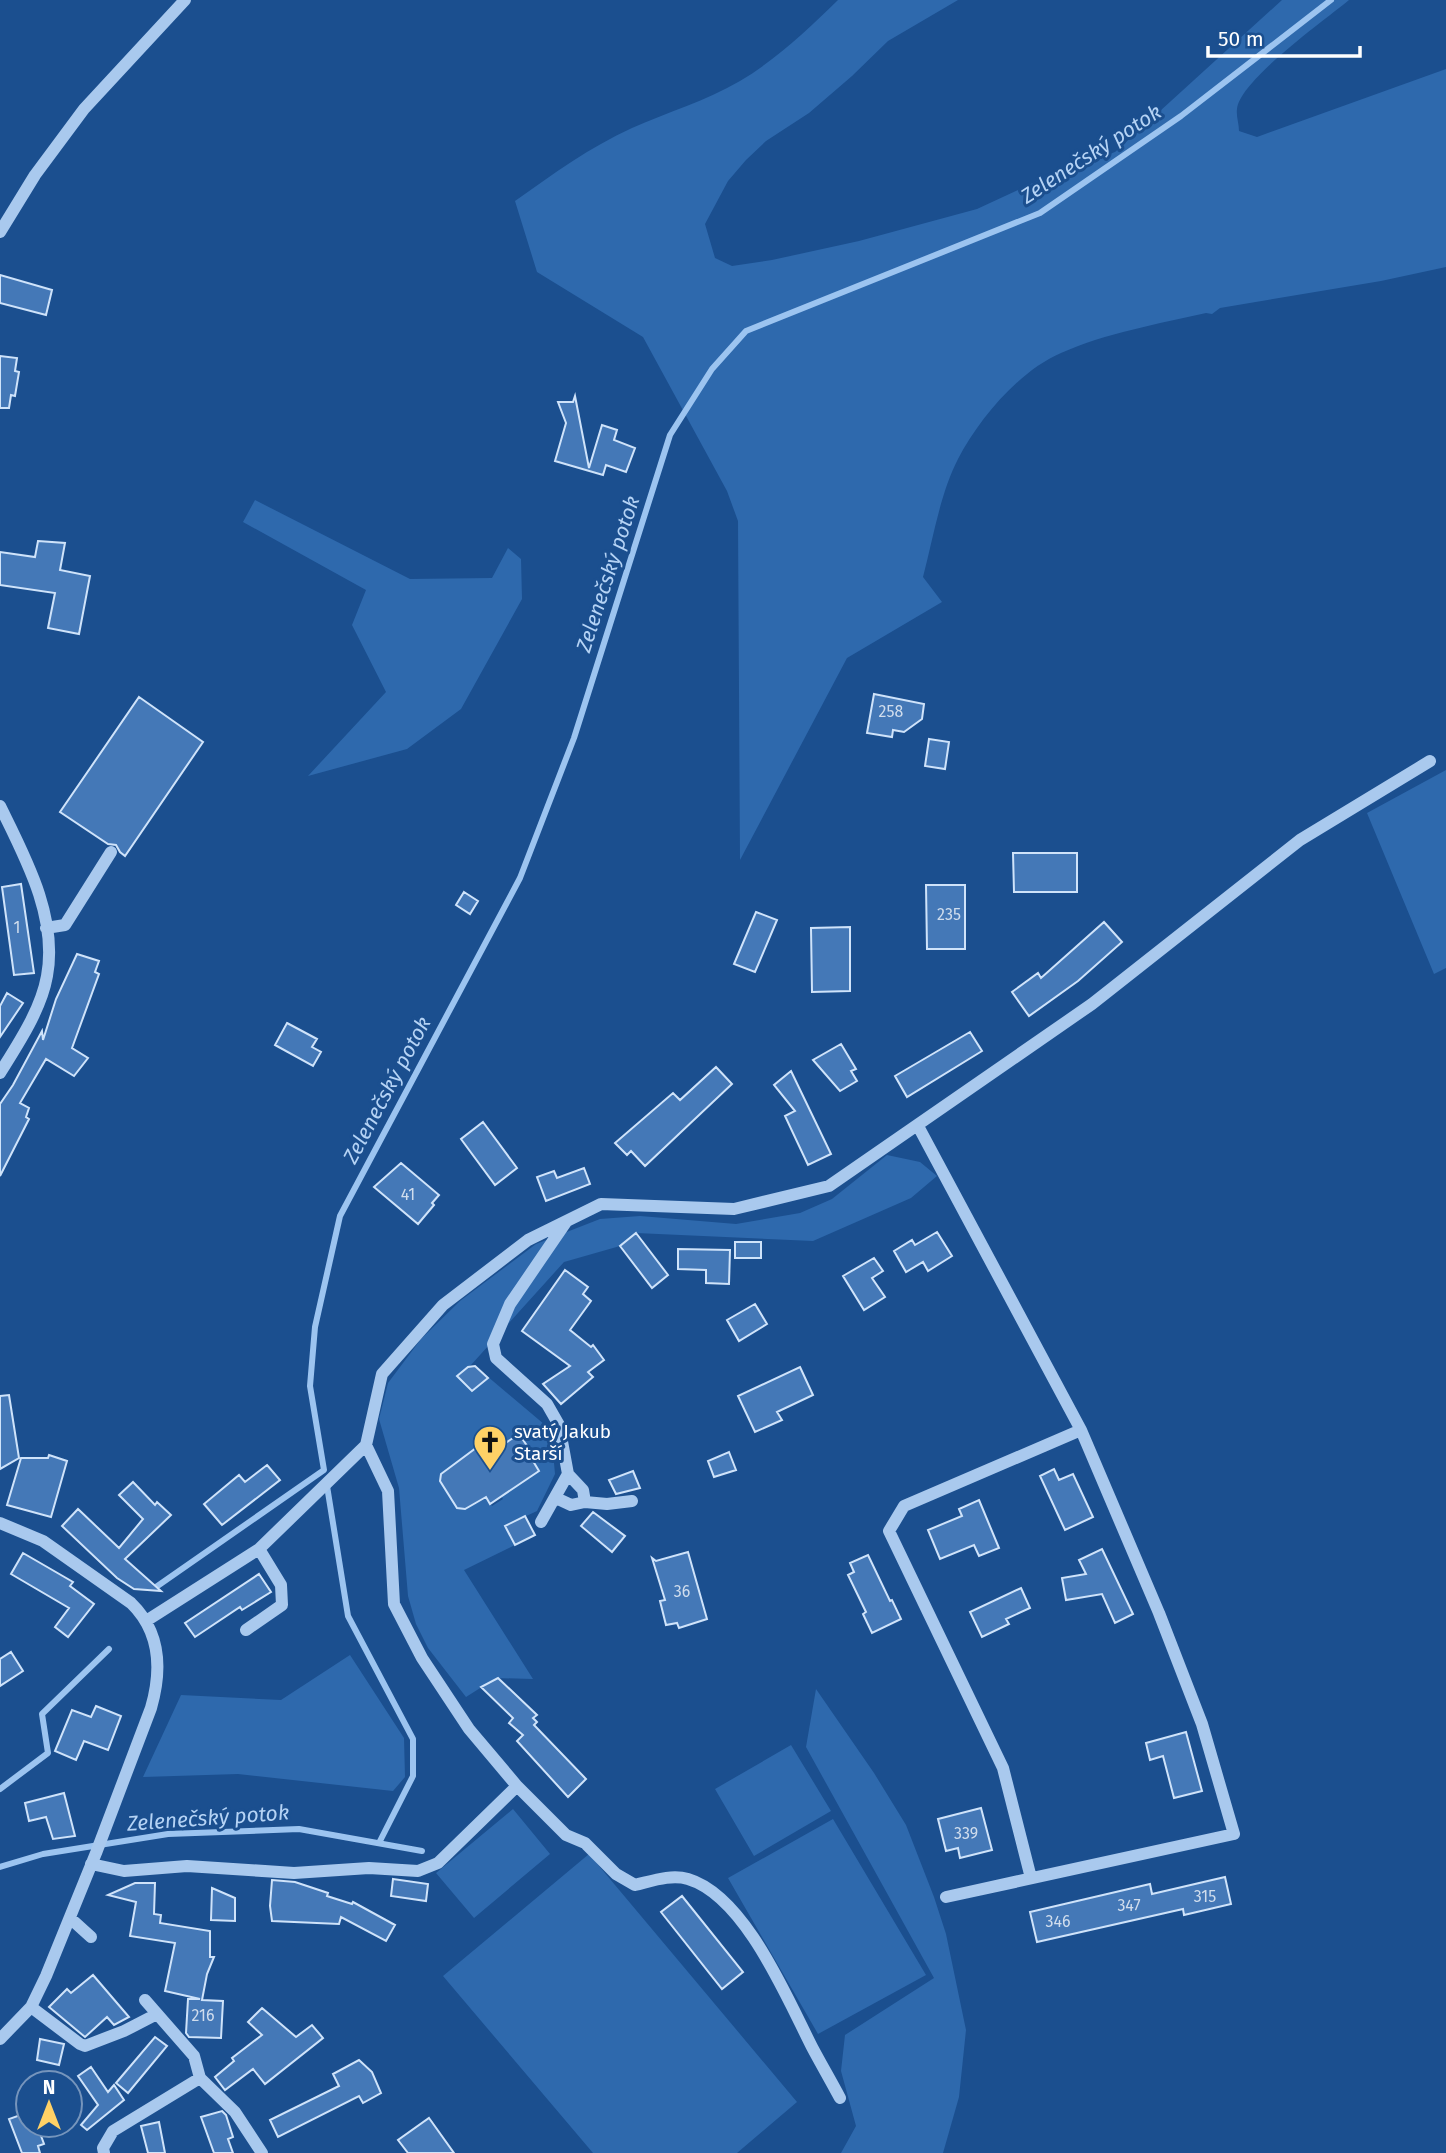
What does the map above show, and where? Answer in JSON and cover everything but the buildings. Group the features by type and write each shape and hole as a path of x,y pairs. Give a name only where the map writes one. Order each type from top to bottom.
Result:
{"street":[{"path":"0,232 35,175 83,109 185,0"},
{"path":"146,1621 259,1549 318,1493 366,1445 382,1374 443,1305 528,1240 601,1204 734,1209 829,1186 1092,1004 1300,840 1430,761"},
{"path":"0,806 35,882 46,928 49,964 44,990 21,1038 0,1073"},
{"path":"46,928 65,925 111,852"},
{"path":"918,1126 1081,1430 1159,1613 1202,1724 1234,1834 946,1897"},
{"path":"566,1222 510,1304 493,1344 496,1358 547,1404 559,1425 568,1474 583,1490 585,1502"},
{"path":"1031,1878 1003,1768 889,1531 904,1506 1081,1430"},
{"path":"366,1445 388,1490 394,1604 422,1658 469,1729 517,1786 566,1835 585,1843 616,1874 635,1885 664,1878 686,1879 707,1888 736,1913 782,1982 840,2098"},
{"path":"541,1522 568,1474"},
{"path":"556,1498 571,1505 632,1501"},
{"path":"0,1523 43,1541 131,1603 146,1621 158,1653 157,1687 70,1917 32,2007 0,2039"},
{"path":"246,1630 282,1605 281,1585 259,1549"},
{"path":"94,1858 124,1871 187,1866 294,1873 369,1868 418,1871 438,1863 517,1786"},
{"path":"70,1917 91,1937"},
{"path":"145,2000 194,2056 200,2077 235,2112 262,2153"},
{"path":"32,2007 85,2046 124,2031 157,2014"},
{"path":"104,2153 103,2148 113,2131 200,2077"}],"shaded area":[{"path":"838,0 958,0 888,41 809,113 766,141 728,181 705,224 715,258 732,266 859,241 977,209 1033,183 1115,152 1282,0 1349,0 1285,51 1252,83 1237,109 1239,131 1257,137 1446,69 1446,267 1381,281 1220,308 1212,314 1206,313 1132,330 1061,353 1045,361 1015,384 977,428 967,444 958,459 942,502 923,577 942,602 847,658 740,860 738,521 727,491 643,337 537,272 515,201 616,135 714,95 740,81 779,54"},
{"path":"255,500 410,579 492,578 508,548 521,559 522,599 461,709 407,749 308,776 386,692 352,625 366,590 243,522"},
{"path":"1446,770 1446,968 1434,974 1367,813"},
{"path":"887,1155 920,1162 937,1176 911,1198 813,1241 636,1233 620,1246 564,1262 471,1365 458,1375 471,1390 487,1379 487,1376 551,1430 555,1474 537,1511 505,1526 515,1545 464,1570 533,1679 496,1678 466,1697 428,1648 416,1624 408,1596 399,1488 379,1419 388,1383 421,1339 460,1301 536,1244 600,1219 640,1216 736,1224 800,1213 832,1199","holes":["519,1434 539,1471 498,1491 503,1499 492,1506 487,1498 465,1509 457,1508 440,1481 442,1474 476,1449 479,1450 495,1440 504,1444"]},
{"path":"350,1655 404,1738 405,1777 393,1791 238,1774 143,1777 181,1695 281,1700"},
{"path":"816,1689 906,1825 946,1934 966,2030 959,2097 943,2153 841,2153 856,2126 841,2071 845,2035 934,1978 806,1747"},
{"path":"791,1745 831,1811 754,1856 715,1789"},
{"path":"513,1809 550,1854 474,1918 436,1873"},
{"path":"833,1819 926,1975 818,2034 728,1878"},
{"path":"589,1854 797,2102 737,2153 593,2153 443,1976"}],"waterway":[{"name":"Zelenečský potok","path":"156,1587 324,1470 310,1386 315,1327 340,1216 520,878 574,738 670,435 712,369 746,331 1040,213 1181,116 1331,0"},
{"name":"Zelenečský potok","path":"327,1486 348,1616 413,1739 413,1776 379,1843"},
{"name":"Zelenečský potok","path":"0,1789 48,1753 42,1714 109,1649"},
{"name":"Zelenečský potok","path":"0,1867 43,1854 168,1834 299,1829 422,1851"}],"place":[{"name":"svatý Jakub Starší","path":"490,1472"}]}
